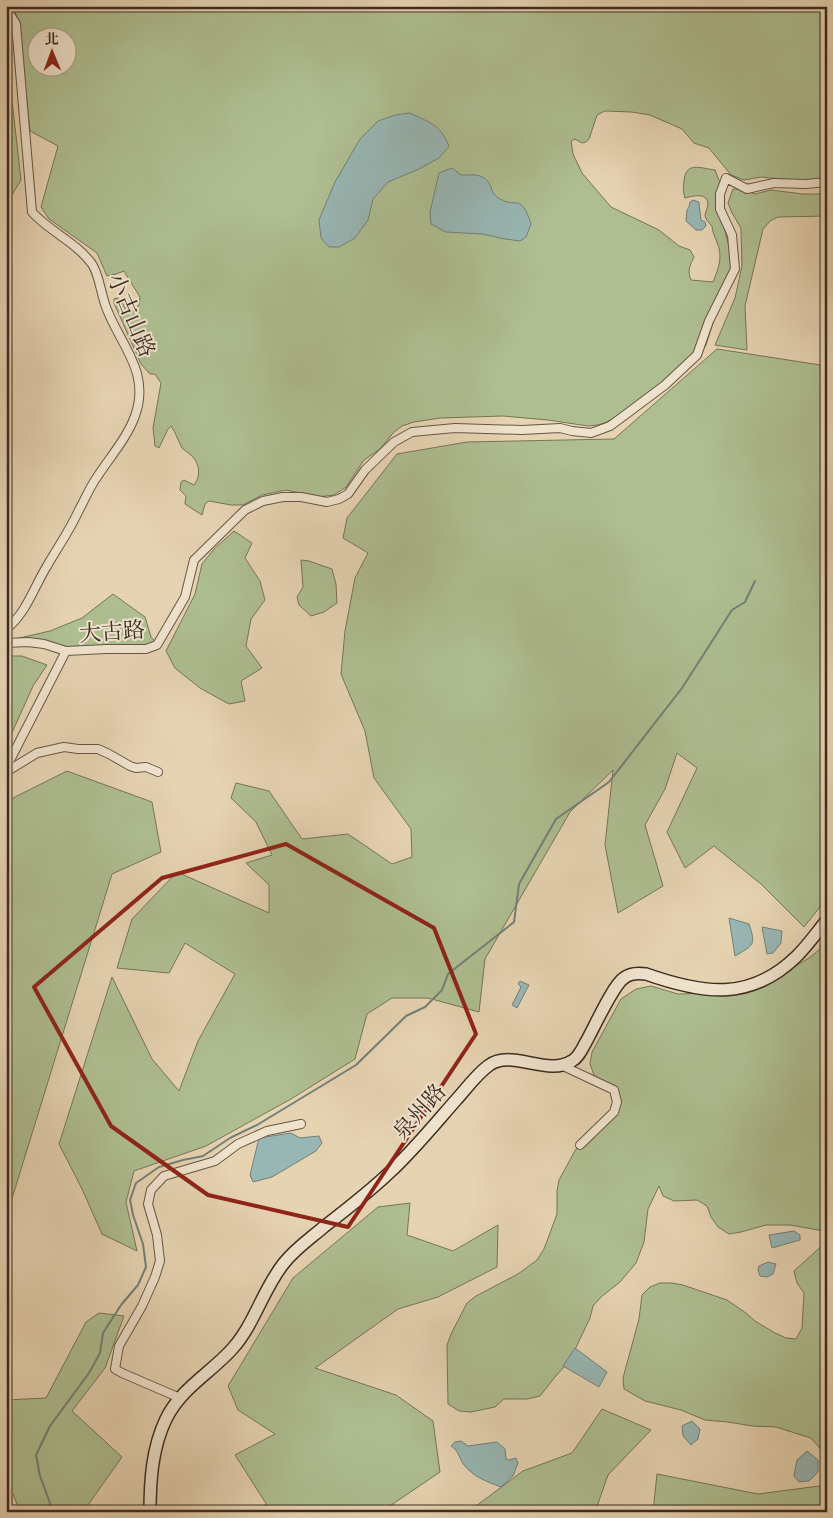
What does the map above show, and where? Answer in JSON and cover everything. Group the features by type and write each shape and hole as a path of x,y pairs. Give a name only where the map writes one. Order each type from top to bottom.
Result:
{"street":[{"name":"小古山路","path":"6,8 16,24 32,212 75,246 93,265 106,308 134,361 140,390 131,427 96,479 24,610 14,623 6,629"},
{"name":"大古路","path":"6,768 66,651 146,649 157,645 186,598 194,560 245,510 263,501 283,497 327,502 339,499 348,494 365,470 394,442 412,432 455,428 514,430 560,428 591,433 610,426 665,385 697,355 708,321 735,270 732,235 720,209 720,194 726,178 747,189 774,183 806,184 827,182"},
{"path":"6,643 28,642 44,644 66,651"},
{"path":"6,772 37,753 64,747 98,749 130,766 136,768 146,767 158,772"},
{"path":"563,1066 579,1054 618,982 625,977 640,973 697,989 739,989 760,982 778,972 797,956 827,920"},
{"name":"泉州路","path":"150,1512 151,1478 158,1441 166,1420 185,1391 214,1368 235,1346 247,1328 262,1298 290,1256 361,1199 390,1172 489,1064 499,1060 511,1060 548,1066 563,1066"},
{"path":"563,1066 614,1090 617,1102 614,1112 580,1145"},
{"path":"180,1398 115,1369 119,1346 142,1306 160,1261 157,1235 148,1204 151,1190 164,1176 215,1161 238,1144 267,1131 301,1124"}],"highlighted area":[{"path":"286,844 434,928 476,1034 348,1227 208,1195 111,1126 34,987 162,878"}],"green space":[{"path":"11,6 827,6 827,178 801,181 761,177 744,180 731,175 709,148 694,143 682,129 650,115 632,112 605,111 597,115 589,139 586,142 582,143 575,139 571,141 573,154 582,173 611,207 659,230 679,246 690,250 694,257 689,271 691,280 713,282 720,252 712,226 705,216 708,206 707,200 702,196 685,198 683,188 685,175 690,168 694,167 715,170 722,188 721,216 730,250 732,272 719,304 706,345 690,368 607,422 598,425 588,426 503,416 440,418 402,426 394,432 380,449 364,460 346,487 334,495 318,497 286,490 262,495 243,505 209,501 205,504 202,515 185,504 186,496 180,490 181,482 184,480 194,485 198,478 199,470 197,463 182,448 171,426 159,448 155,446 153,428 161,383 155,374 150,374 141,364 114,303 114,299 119,299 130,313 139,305 140,297 124,271 107,276 97,253 49,219 41,207 58,146 30,131 17,16"},
{"path":"6,47 21,180 6,205"},
{"path":"733,189 742,189 755,194 771,190 803,194 827,194 827,216 778,217 770,221 763,229 745,306 747,350 715,345 735,298 742,266 741,228 728,203"},
{"path":"717,349 827,366 827,617 821,645 827,651 827,898 804,927 761,884 714,846 685,868 667,832 697,768 677,753 665,789 645,825 663,886 618,913 605,845 613,770 570,812 485,959 479,1012 428,998 392,998 367,1014 355,1059 291,1099 206,1146 134,1171 126,1202 137,1251 102,1234 59,1144 112,977 152,1059 179,1091 198,1041 235,974 185,943 169,973 117,968 132,919 177,872 269,913 269,885 246,863 272,855 256,822 231,798 236,783 269,791 302,839 348,834 392,864 412,857 411,829 374,778 365,731 341,674 345,631 355,578 368,553 343,538 347,518 397,454 467,442 614,439"},
{"path":"234,531 252,543 245,558 260,581 265,600 251,619 246,646 262,668 241,681 245,701 229,704 200,688 175,668 166,651 195,594 202,564 214,549"},
{"path":"301,560 332,569 336,584 337,603 324,612 311,616 299,605 297,597 303,587"},
{"path":"113,594 145,617 151,637 156,642 144,647 67,650 46,643 15,639 50,631 82,618"},
{"path":"6,656 22,656 47,665 33,686 6,746"},
{"path":"67,771 152,802 161,852 112,874 6,1218 6,817 13,798"},
{"path":"827,930 827,1456 811,1438 776,1427 705,1420 681,1410 645,1401 624,1389 623,1378 639,1319 642,1295 650,1287 660,1283 672,1283 727,1300 775,1333 786,1338 796,1339 802,1328 804,1293 797,1283 794,1271 825,1243 824,1231 790,1225 766,1225 729,1234 718,1227 711,1217 707,1206 697,1200 674,1201 663,1196 659,1186 648,1209 644,1242 636,1263 620,1282 593,1306 590,1318 570,1360 540,1396 527,1399 504,1399 495,1407 471,1412 459,1411 448,1404 447,1345 467,1303 476,1296 518,1274 537,1260 544,1249 557,1214 559,1180 576,1149 611,1121 618,1099 612,1089 594,1075 590,1064 592,1052 621,999 636,989 651,986 678,994 713,993 789,970 819,950"},
{"path":"410,1203 407,1235 453,1251 498,1225 497,1267 438,1297 398,1309 315,1368 396,1395 433,1421 440,1472 381,1512 230,1512 267,1505 235,1455 275,1434 238,1410 228,1386 293,1278 378,1207"},
{"path":"99,1313 124,1316 105,1368 72,1411 122,1457 83,1512 20,1512 13,1494 6,1496 6,1400 46,1398 86,1322"},
{"path":"602,1409 651,1430 608,1475 595,1512 468,1512 523,1471 572,1453"},
{"path":"657,1474 758,1494 827,1485 827,1512 653,1512"}],"water":[{"path":"410,113 434,125 442,133 449,146 439,158 388,182 373,199 368,220 355,238 339,247 329,247 321,238 319,220 335,182 360,139 378,121 395,115"},
{"path":"452,168 461,175 483,177 489,182 493,193 497,197 504,201 521,204 531,224 526,237 520,241 482,234 446,232 431,224 430,212 439,173"},
{"path":"693,200 699,202 701,220 705,222 706,226 702,230 696,230 686,221 687,210 690,202"},
{"path":"729,918 749,924 753,940 750,947 735,956"},
{"path":"762,927 782,931 781,943 773,953 767,954"},
{"path":"520,981 529,985 517,1008 512,1005 521,987 518,984"},
{"path":"291,1133 300,1138 319,1136 322,1143 316,1151 272,1177 253,1182 250,1175 259,1138"},
{"path":"794,1231 800,1235 800,1240 772,1248 769,1235"},
{"path":"768,1262 776,1264 773,1274 767,1277 760,1276 759,1266"},
{"path":"575,1348 607,1372 599,1387 563,1366"},
{"path":"692,1421 700,1429 698,1439 691,1445 683,1436 682,1426"},
{"path":"461,1441 468,1446 497,1442 505,1449 506,1459 516,1458 518,1463 513,1476 501,1487 477,1476 464,1465 457,1452 451,1446 455,1442"},
{"path":"807,1451 818,1460 818,1472 809,1481 799,1482 794,1476 797,1460"}],"waterway":[{"path":"55,1512 40,1476 36,1455 50,1426 89,1373 100,1353 103,1333 121,1305 138,1285 146,1267 143,1244 130,1200 136,1183 159,1167 203,1156 230,1138 257,1125 356,1065 406,1016 425,1007 442,990 448,974 514,922 519,884 556,819 609,782 682,688 732,610 745,602 755,581"}]}
